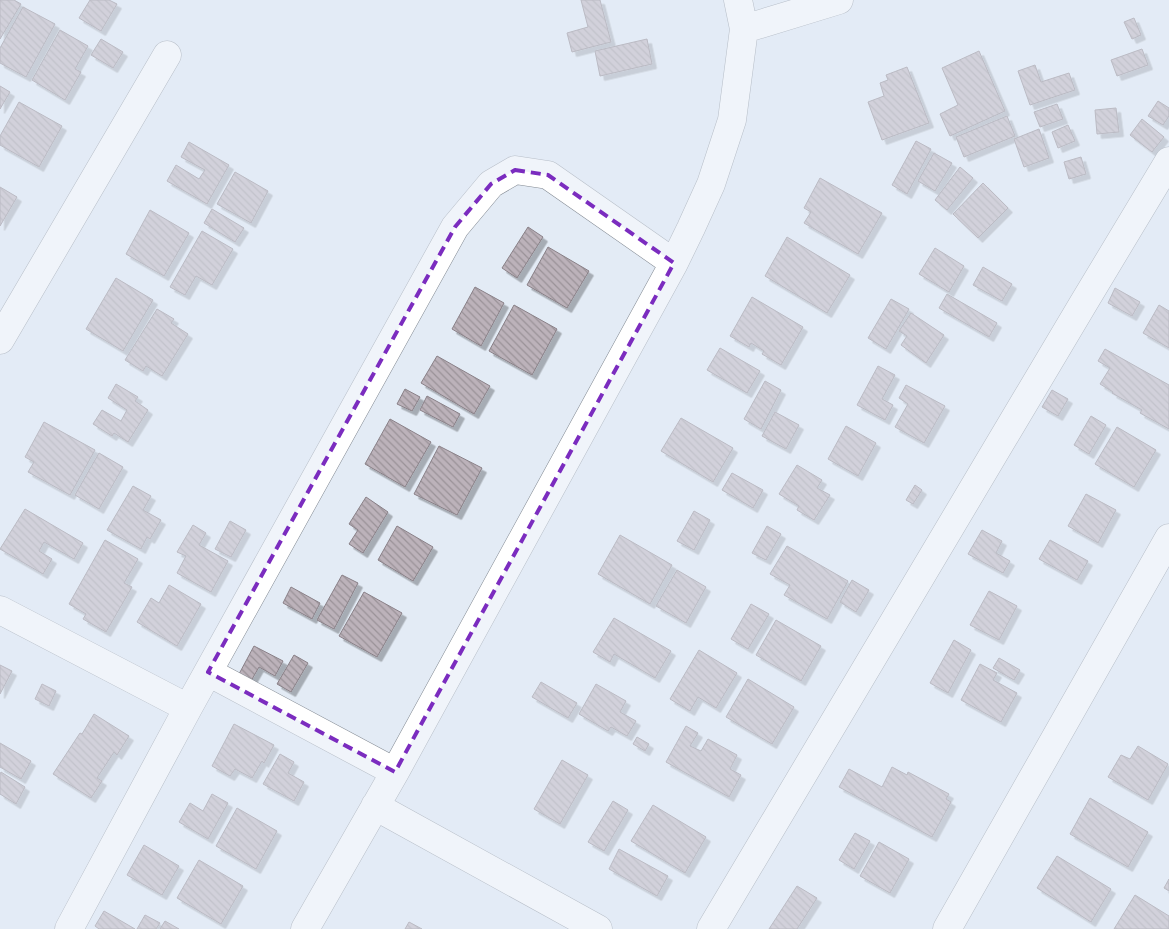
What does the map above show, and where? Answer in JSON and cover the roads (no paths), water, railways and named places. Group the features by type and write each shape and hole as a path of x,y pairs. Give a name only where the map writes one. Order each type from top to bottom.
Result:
{"street":[{"path":"305,929 395,772 674,263 691,228 711,184 732,120 744,29 738,0"},
{"path":"744,29 838,0"},
{"path":"0,340 167,55"},
{"path":"711,929 1169,162"},
{"path":"69,929 188,708 455,227 491,184 515,170 548,174 674,263"},
{"path":"947,929 1169,538"},
{"path":"0,610 188,708"},
{"path":"208,672 395,772"},
{"path":"375,806 598,929"}]}
